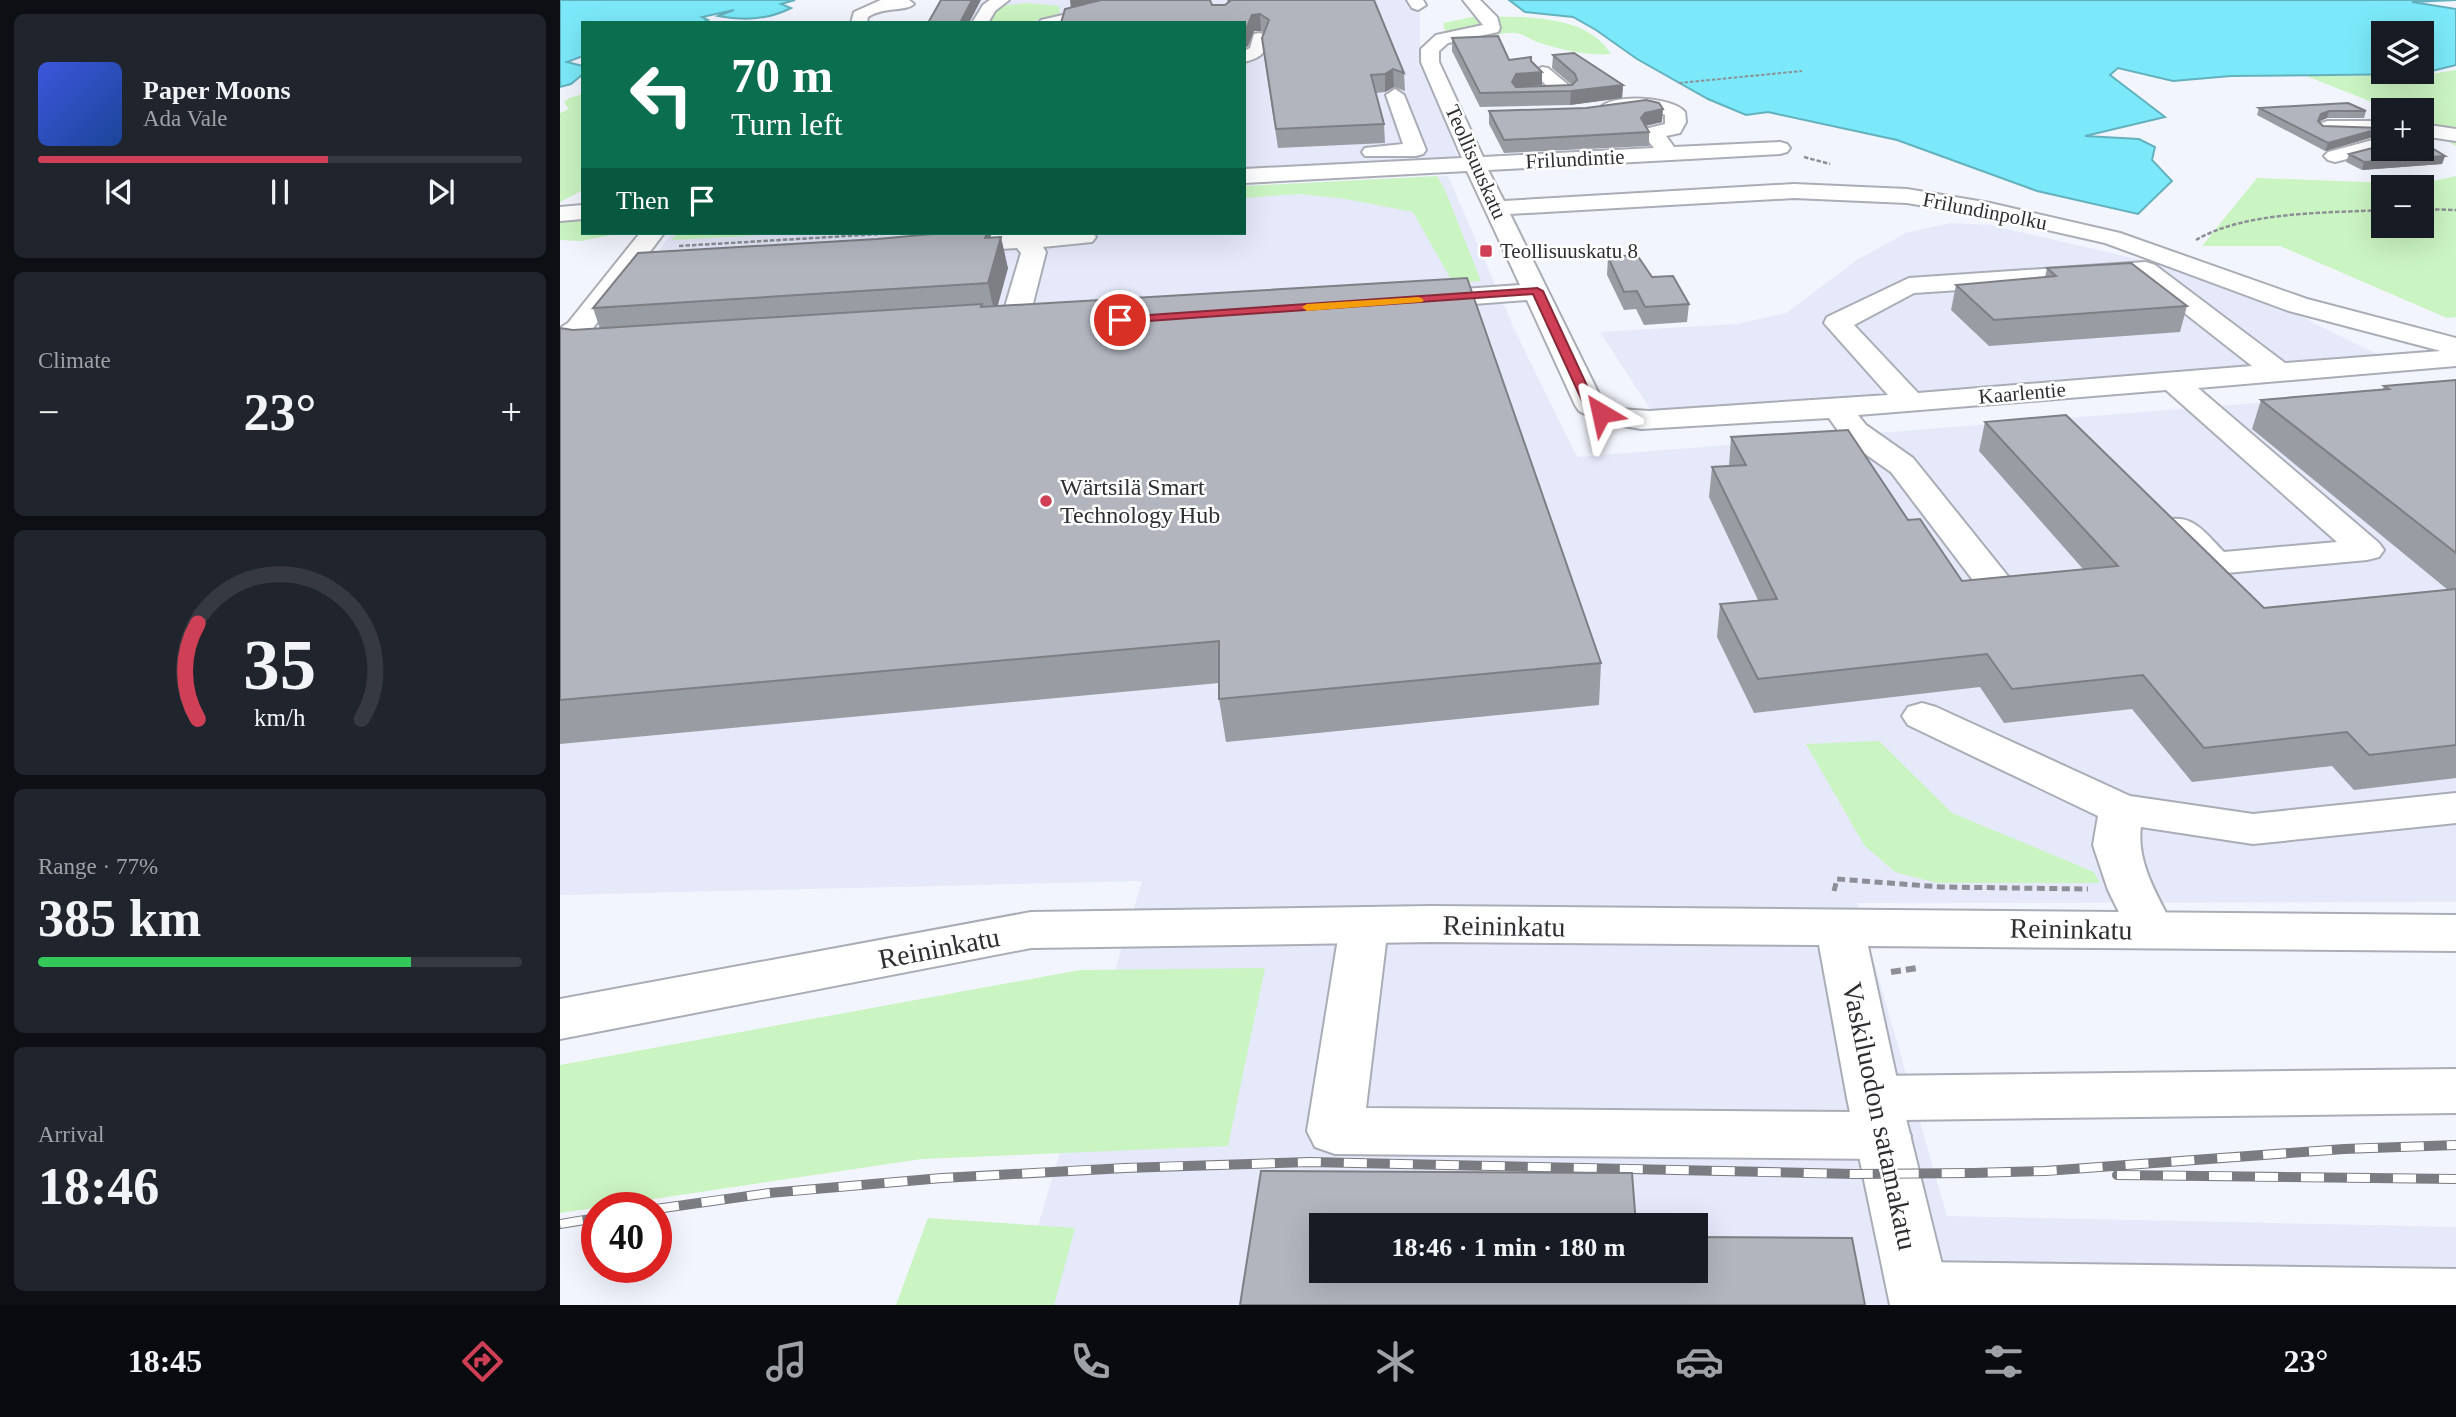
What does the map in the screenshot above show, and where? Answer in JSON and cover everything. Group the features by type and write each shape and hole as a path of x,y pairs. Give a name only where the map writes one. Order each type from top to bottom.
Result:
{"street":[{"path":"982,21 989,8 1001,0"},
{"path":"1054,21 1109,7 1167,0"},
{"name":"Teollisuuskatu","path":"1471,0 1491,20 1492,29 1442,39 1430,49 1430,62 1454,105 1465,142 1590,405"},
{"path":"1062,1 1076,8 1075,15"},
{"path":"906,21 894,12 895,7 913,2"},
{"path":"859,21 860,15 875,5 913,2"},
{"path":"1246,56 1258,51 1260,38"},
{"path":"1509,76 1511,95 1564,92 1542,72"},
{"path":"1246,158 1416,150 1395,95"},
{"path":"1586,112 1645,104 1660,105 1675,112 1676,122 1673,129 1627,134"},
{"path":"1454,105 1481,116"},
{"path":"2328,127 2371,127"},
{"path":"1652,132 1669,154"},
{"path":"1465,142 1493,140"},
{"path":"2335,156 2371,146"},
{"name":"Frilundintie","path":"1246,176 1780,148"},
{"name":"Frilundinpolku","path":"1496,208 1768,191 1857,192 1908,196 1990,210 2112,238 2298,305 2456,346"},
{"path":"560,214 581,212"},
{"path":"922,247 1023,237 1084,237"},
{"path":"1013,327 1034,252 1023,237"},
{"path":"560,340 578,329 662,239"},
{"path":"1910,402 1837,323 1909,286 2146,270 2277,372"},
{"path":"1399,301 1537,291"},
{"path":"984,329 1041,325"},
{"path":"560,348 586,354"},
{"name":"Kaarlentie","path":"1590,405 1601,413 1648,421 2456,358"},
{"path":"2159,507 2216,563 2367,550 2173,381"},
{"path":"2039,392 2073,423"},
{"path":"1837,408 1854,432 1902,465 1998,588"},
{"path":"1922,716 2122,809 2253,829 2456,808"},
{"path":"2122,809 2116,845 2130,890 2151,930"},
{"path":"1364,926 1335,1131 1879,1117 2456,1091"},
{"name":"Reininkatu","path":"560,1019 1031,930 1364,926 1844,950 2151,930 2456,933"},
{"name":"Vaskiluodon satamakatu","path":"1844,950 1920,1298"},
{"path":"1920,1298 2427,1300"}],"path":[{"path":"1679,83 1802,71"},
{"path":"1780,148 1841,167"},
{"path":"2434,209 2456,210"},
{"path":"2190,247 2209,232 2237,224 2371,211"},
{"path":"662,239 819,235"},
{"path":"1844,950 1905,971 1930,963"}],"shaded area":[{"path":"979,0 1420,0 1420,56 1458,157 1246,169 1246,21 969,21"},
{"path":"1448,176 1518,337 1577,457 2456,387 2456,902 1857,903 1947,1216 2456,1227 2456,1305 1014,1305 1142,881 560,895 560,353 600,332 671,235 1246,235 1246,186"},
{"path":"1950,223 1990,225 2159,264 2270,301 2385,358 1654,415 1600,332 1737,324 1786,313 1857,260 1906,233"}],"green space":[{"path":"1027,3 1059,6 1060,13 1034,21 988,21 998,6"},
{"path":"1472,17 1528,17 1567,23 1599,40 1611,54 1566,50 1515,33 1493,35 1455,47 1448,43 1443,23"},
{"path":"2456,70 2456,146 2434,134 2434,98 2371,98 2371,102 2306,76 2371,75 2371,84 2434,84 2434,74"},
{"path":"581,95 581,191 560,202 560,113 569,109 564,102"},
{"path":"1437,176 1481,281 1453,283 1413,212 1346,199 1299,194 1246,198 1246,186"},
{"path":"2456,176 2456,317 2447,318 2280,246 2202,246 2257,178 2371,182 2371,238 2434,238 2434,181"},
{"path":"581,220 581,235 611,235 581,241 560,240 560,221"},
{"path":"676,235 764,235 672,240"},
{"path":"1879,741 1952,813 2094,872 2100,883 1937,883 1895,872 1864,845 1806,744"},
{"path":"1265,968 1228,1146 922,1159 672,1196 672,1192 581,1192 581,1210 560,1213 560,1065 1080,970"},
{"path":"928,1218 1075,1228 1054,1305 896,1305"}],"water":[{"path":"560,0 795,0 781,4 791,8 756,18 718,16 734,10 702,17 708,20 706,21 581,21 581,57 567,62 581,66 581,76 571,84 560,87"},
{"path":"1509,0 2456,0 2412,2 2456,9 2456,65 2434,70 2434,21 2371,21 2371,75 2231,76 2173,81 2118,68 2110,75 2165,117 2085,136 2139,139 2155,147 2152,160 2172,181 2138,214 2037,191 1897,140 1768,112 1746,115 1708,99 1637,59 1573,17 1525,12"}],"building":[{"path":"941,0 972,0 961,21 929,21"},
{"path":"1101,0 1210,0 1212,5 1225,5 1229,0 1374,0 1404,73 1393,69 1385,74 1371,75 1384,124 1276,129 1262,38 1269,20 1260,14 1252,15 1246,29 1246,21 1062,21 1065,9"},
{"path":"1498,36 1509,60 1531,57 1531,61 1542,72 1516,74 1512,82 1516,87 1572,85 1577,80 1575,74 1553,55 1574,53 1623,85 1571,91 1480,93 1452,38"},
{"path":"1646,100 1659,103 1663,109 1645,113 1641,118 1649,132 1504,140 1489,111 1586,108"},
{"path":"2348,103 2366,111 2329,111 2321,114 2318,121 2323,126 2371,128 2371,131 2328,143 2259,108"},
{"path":"2371,148 2371,161 2378,161 2364,162 2349,154"},
{"path":"2434,149 2445,156 2434,157"},
{"path":"922,235 1001,237 988,283 593,308 638,253"},
{"path":"1637,255 1652,277 1673,276 1689,304 1645,307 1637,291 1624,292 1608,257"},
{"path":"2131,263 2187,306 1994,320 1956,285 2056,276 2047,268"},
{"name":"Wärtsilä Smart Technology Hub","path":"1467,278 1601,663 1219,699 1219,641 560,700 560,328 573,330 982,304 981,307"},
{"path":"2456,380 2456,553 2261,400 2389,389 2384,386"},
{"path":"2066,415 2264,608 2456,589 2456,745 2369,755 2347,732 2204,748 2143,675 2012,689 1987,654 1758,679 1720,604 1777,599 1712,467 1746,465 1731,437 1848,430 1908,520 1920,519 1962,581 2118,566 1985,422"},
{"path":"1261,1171 1632,1173 1635,1213 1309,1213 1309,1283 1708,1283 1708,1237 1852,1238 1865,1305 1240,1305"}],"railway":[{"path":"672,1207 769,1193 942,1178 1125,1168 1310,1162 1854,1174 1973,1173 2045,1171 2344,1149 2456,1145"},
{"path":"2117,1175 2456,1179"},
{"path":"560,1224 581,1221"}],"slow traffic":[{"path":"1307,307 1419,300"}],"place":[{"name":"Teollisuuskatu 8","path":"1486,251"},
{"name":"Wärtsilä Smart Technology Hub","path":"1046,501"}],"route":[{"path":"1120,320 1537,291 1590,405 1601,413"}]}
